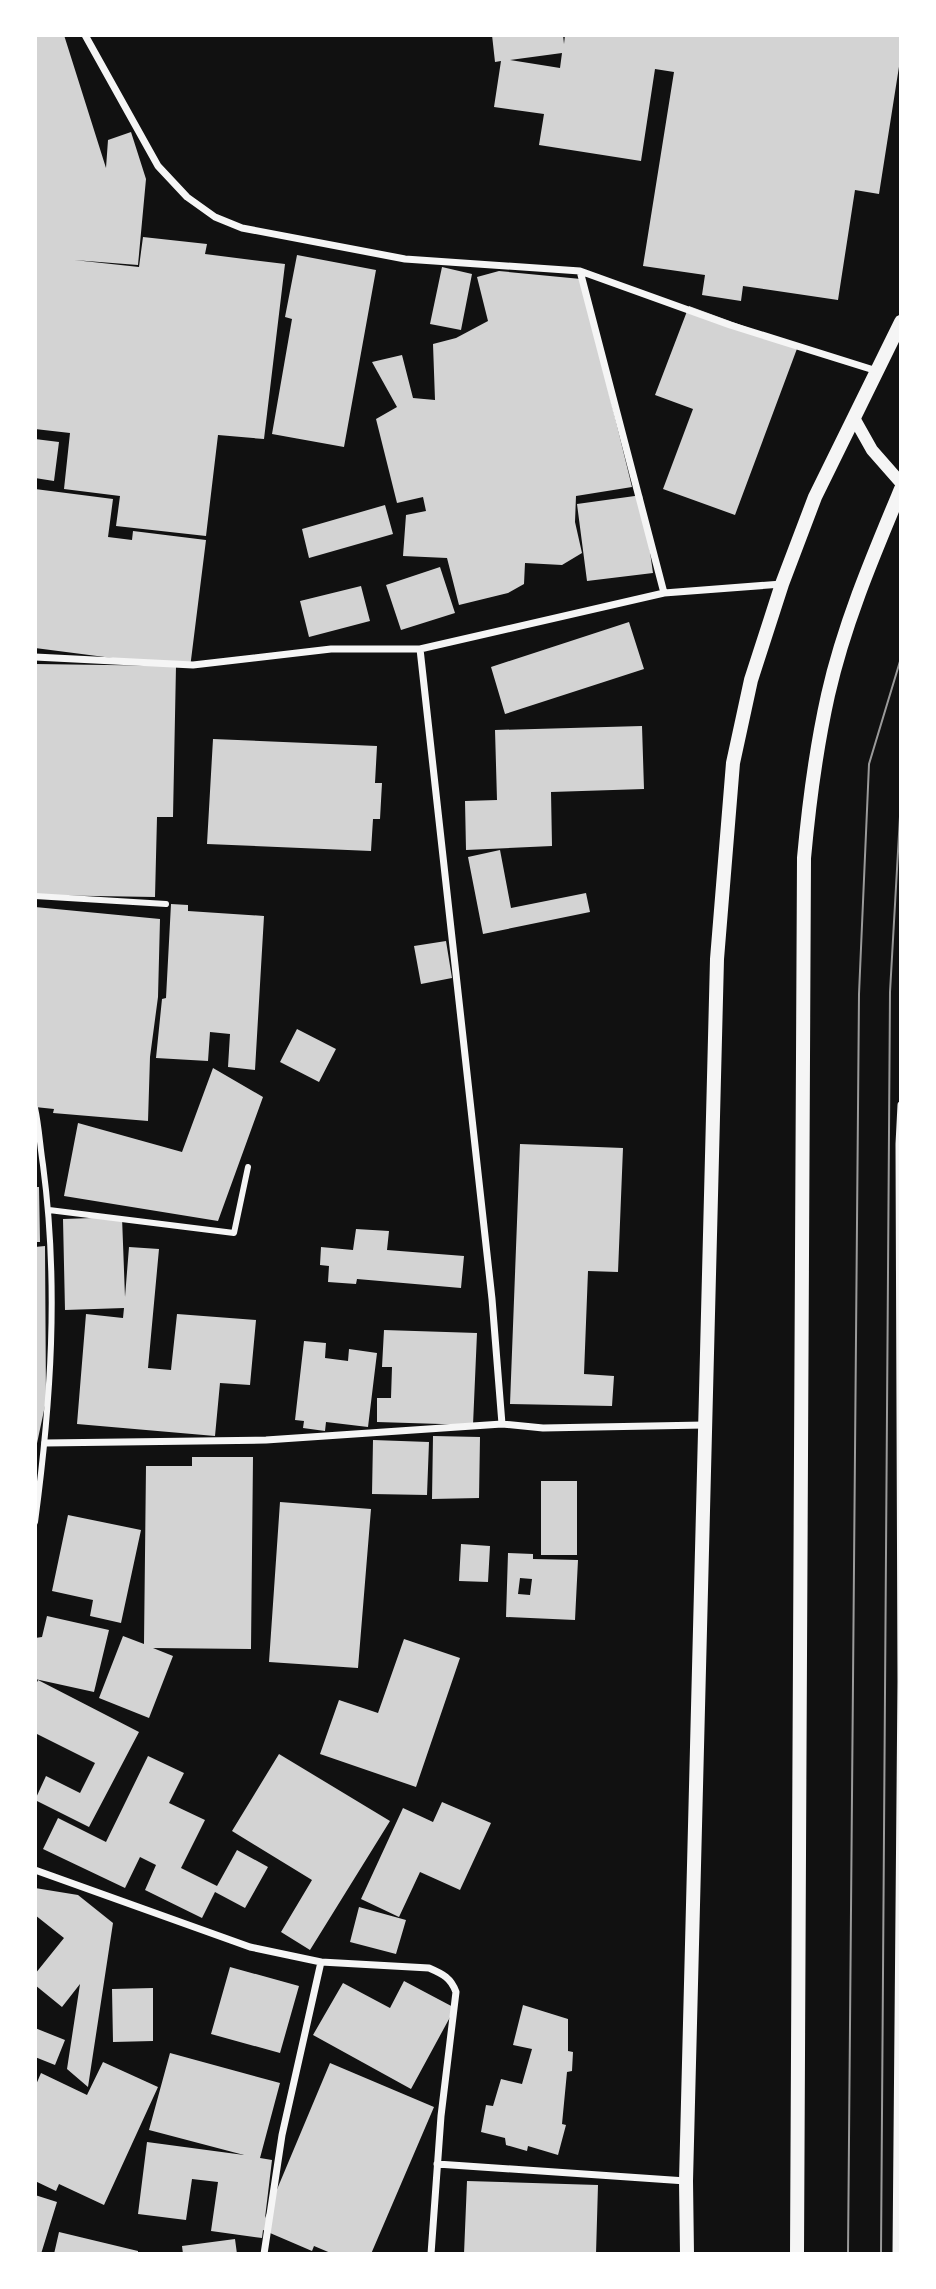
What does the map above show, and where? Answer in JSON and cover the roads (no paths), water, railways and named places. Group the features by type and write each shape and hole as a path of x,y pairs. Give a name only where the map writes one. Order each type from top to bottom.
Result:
{"main road":[{"path":"687,2254 686,2181 716,959 733,763 751,680 782,584 815,497 901,322"},
{"path":"797,2254 804,858 810,791 828,694 870,563 901,489"}],"street":[{"path":"85,35 158,166 187,197 215,218 242,228 405,259 580,271 730,325 877,371"},
{"path":"580,271 664,593"},
{"path":"854,418 873,450 901,483"},
{"path":"35,657 193,665 331,649 420,649 664,593 782,584"},
{"path":"420,649 490,1285 502,1424"},
{"path":"35,896 166,904"},
{"path":"896,2254 901,1681 901,1105"},
{"path":"35,1108 49,1210 53,1319 45,1443 35,1522"},
{"path":"49,1210 233,1233 248,1167"},
{"path":"45,1443 266,1440 502,1424 543,1429 704,1425"},
{"path":"35,1870 250,1947 321,1962 429,1968 445,1975 456,1992 437,2164 431,2254"},
{"path":"264,2254 282,2135 321,1962"},
{"path":"437,2164 686,2181"}],"tram line":[{"path":"848,2254 859,994 869,764 901,658"},
{"path":"881,2254 890,992 901,799"}]}
